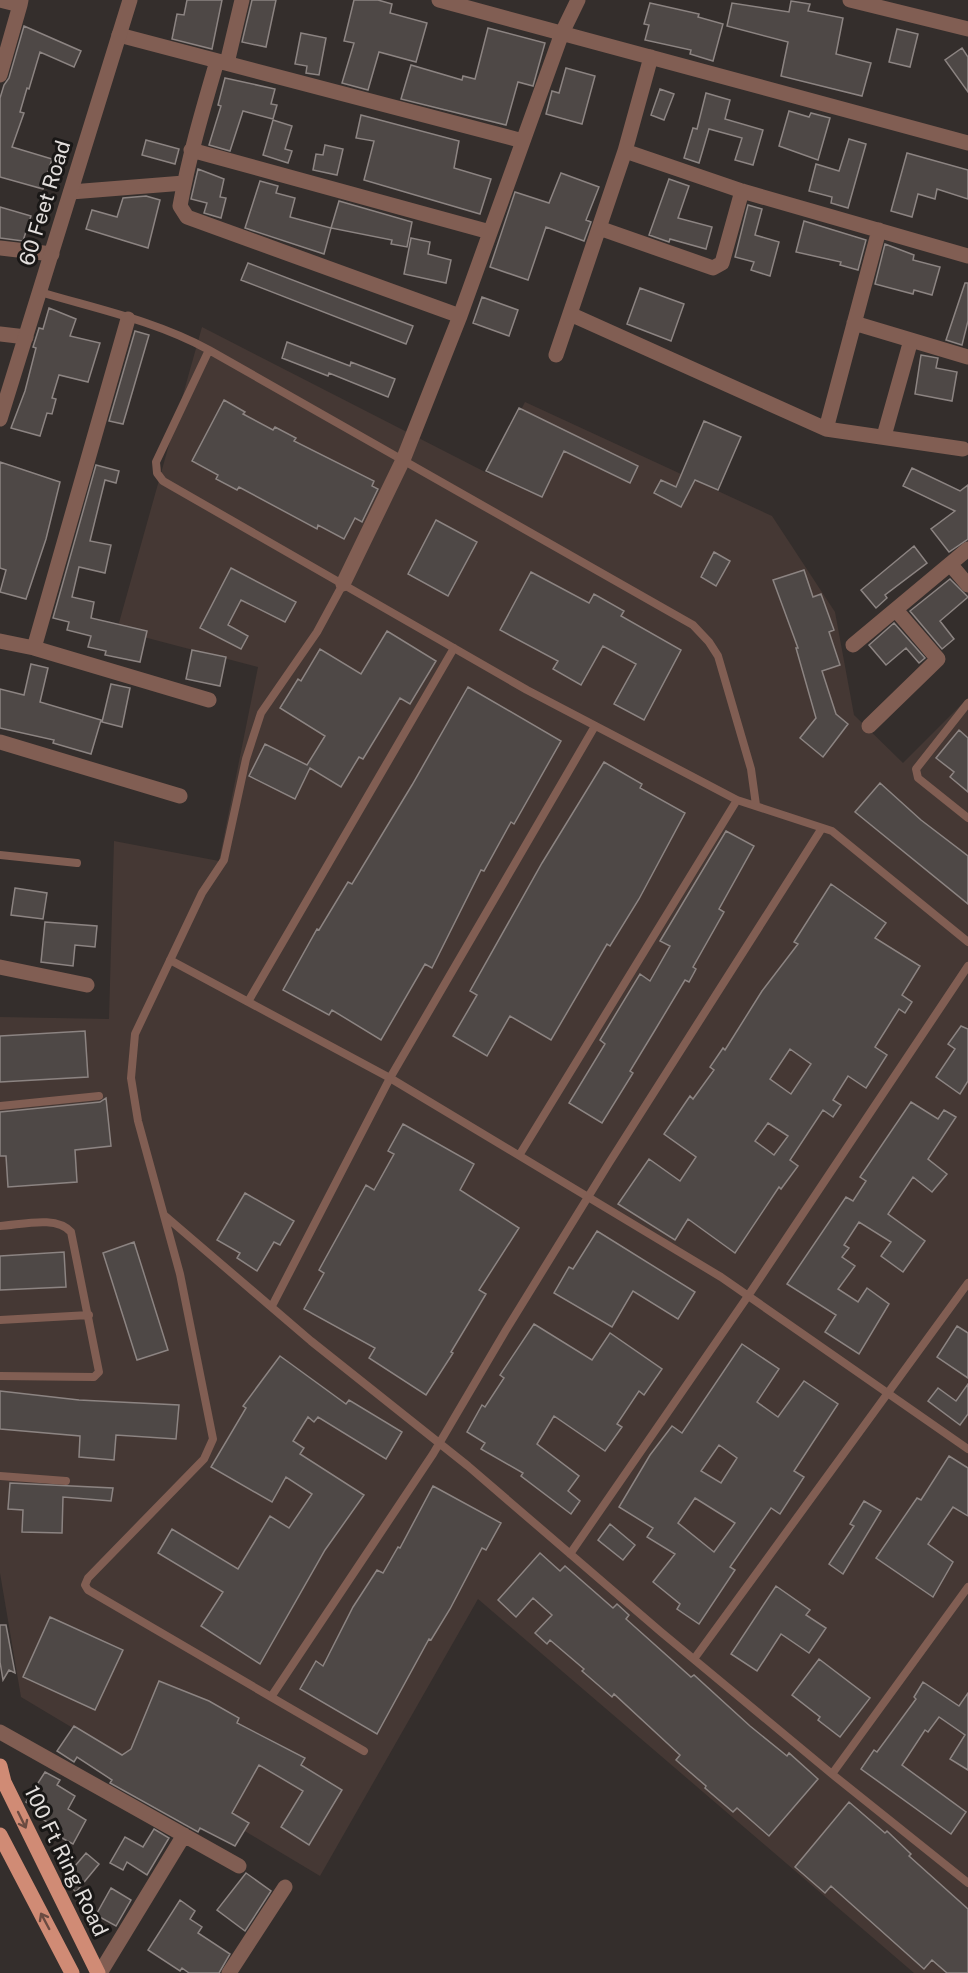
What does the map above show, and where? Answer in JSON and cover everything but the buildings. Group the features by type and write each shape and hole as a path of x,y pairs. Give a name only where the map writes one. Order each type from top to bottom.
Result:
{"main road":[{"name":"100 Ft Ring Road","path":"0,1766 2,1782 99,1973"},
{"path":"0,1835 72,1973"}],"street":[{"path":"0,0 20,3 0,75"},
{"name":"60 Feet Road","path":"0,416 130,0"},
{"path":"242,0 190,150 180,206 187,217 460,316"},
{"path":"439,0 968,143"},
{"path":"343,584 404,460 460,316 562,33 578,0"},
{"path":"850,0 968,29"},
{"path":"119,35 523,141"},
{"path":"556,355 625,151 651,57"},
{"path":"190,150 490,232"},
{"path":"625,151 742,191 968,256"},
{"path":"71,192 184,183"},
{"path":"599,228 713,268 718,267 722,263 742,191"},
{"path":"826,429 879,230"},
{"path":"0,248 52,254"},
{"path":"570,314 826,429 854,435 884,436 963,449"},
{"path":"34,648 128,319"},
{"path":"854,323 968,357"},
{"path":"0,334 26,337"},
{"path":"884,436 911,340"},
{"path":"853,645 968,549"},
{"path":"950,564 968,585"},
{"path":"869,726 938,659 896,610"},
{"path":"0,641 34,648 208,700"},
{"path":"0,742 180,796"},
{"path":"0,967 87,985"},
{"path":"0,1732 239,1866"},
{"path":"99,1973 184,1835"},
{"path":"229,1973 285,1887"}],"lane":[{"path":"39,292 128,319 156,325 209,350 693,626 709,642 718,656 751,770 756,805"},
{"path":"209,350 156,462 157,473 163,481 454,648 736,800 832,831 968,942"},
{"path":"343,584 317,632 261,713 246,759 224,860 202,893 135,1034 131,1078 138,1121 180,1274 213,1439 204,1459 88,1578 85,1585 88,1590 363,1751"},
{"path":"249,1000 454,648"},
{"path":"968,703 916,769 918,778 968,818"},
{"path":"272,1306 390,1078 595,726"},
{"path":"520,1154 736,800"},
{"path":"271,1697 440,1443 587,1197 822,828"},
{"path":"0,855 77,863"},
{"path":"170,960 249,1000 390,1078 520,1154 748,1296 968,1449"},
{"path":"570,1554 748,1296 968,966"},
{"path":"0,1106 99,1096"},
{"path":"164,1215 440,1443 832,1774 968,1882"},
{"path":"0,1226 55,1222 65,1225 71,1232 99,1372 97,1375 0,1376"},
{"path":"694,1659 889,1395 968,1283"},
{"path":"0,1320 89,1316"},
{"path":"0,1476 66,1481"},
{"path":"832,1774 968,1587"}],"shaded area":[{"path":"202,327 489,474 525,402 772,516 835,612 854,715 903,763 968,698 968,1973 914,1973 478,1599 320,1876 21,1697 0,1573 0,1017 109,1019 114,841 219,861 258,667 117,630"}]}
